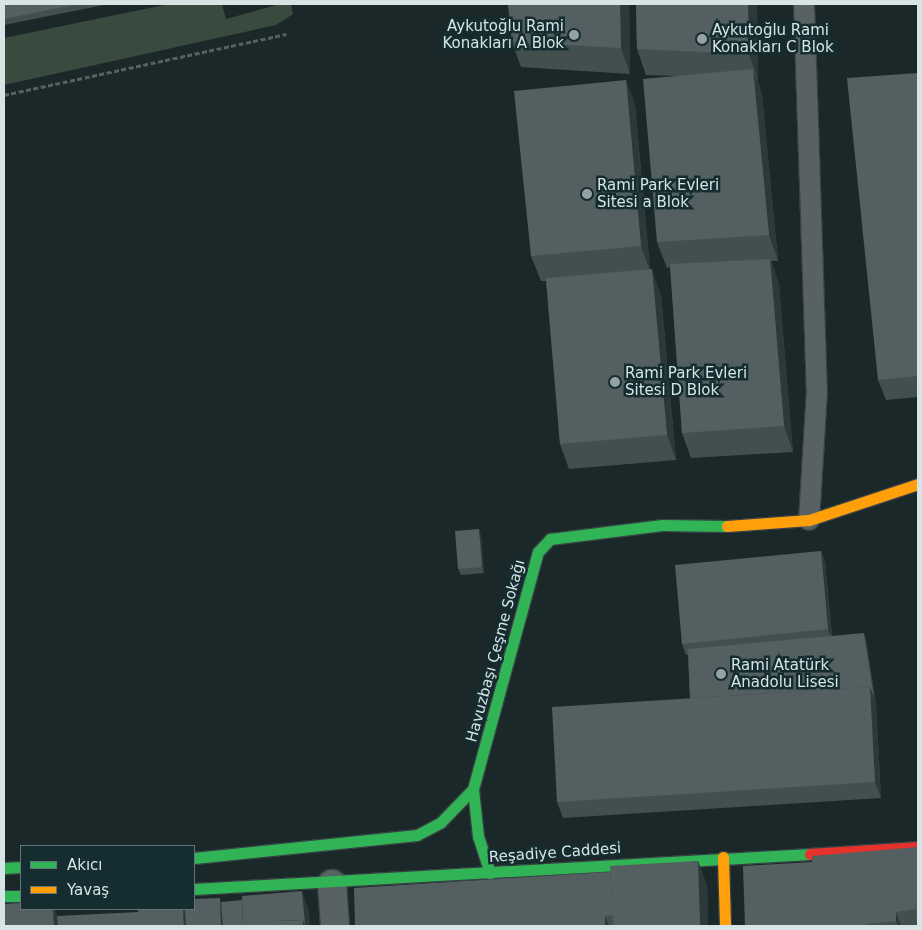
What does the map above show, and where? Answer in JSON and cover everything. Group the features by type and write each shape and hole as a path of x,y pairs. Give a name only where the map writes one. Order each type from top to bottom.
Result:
{"main road":[{"name":"Havuzbaşı Çeşme Sokağı","path":"473,789 531,569 538,552 550,539 662,524 757,526 809,520 918,484"},
{"path":"195,858 282,852 418,835 441,822 473,789"},
{"path":"473,789 478,836 490,873"},
{"name":"Reşadiye Caddesi","path":"195,889 332,884 723,857 918,847"},
{"path":"723,857 725,926"},
{"path":"4,868 20,867"},
{"path":"4,896 20,896"}],"street":[{"path":"332,884 335,926"}],"lane":[{"path":"804,4 818,390 809,520"}],"path":[{"path":"4,95 286,34"}],"green space":[{"path":"169,4 222,4 226,19 280,4 291,4 293,14 276,25 4,85 4,38"}],"building":[{"path":"4,4 78,4 4,19"},
{"path":"508,4 620,4 621,48 512,42"},
{"path":"636,4 748,4 749,54 637,49"},
{"path":"753,69 769,235 657,242 643,79"},
{"path":"918,73 918,376 878,380 847,78"},
{"name":"Rami Park Evleri Sitesi a Blok","path":"626,80 641,246 531,256 514,91"},
{"path":"770,259 784,426 682,433 670,264"},
{"name":"Rami Park Evleri Sitesi D Blok","path":"652,269 667,435 560,444 546,278"},
{"path":"479,529 482,567 458,569 455,531"},
{"path":"821,551 828,629 682,644 675,565"},
{"path":"864,633 874,697 870,687 690,698 688,649"},
{"path":"870,687 875,782 557,802 552,707"},
{"path":"918,847 918,926 916,909 896,912 896,921 866,924 866,926 815,926 812,856"},
{"path":"698,861 700,926 613,926 610,866"},
{"path":"813,862 815,926 745,926 743,866"},
{"path":"610,872 613,915 605,916 605,926 355,926 354,888"},
{"path":"302,891 305,925 303,920 276,921 276,926 243,926 242,896"},
{"path":"220,898 221,926 186,926 185,910 195,910 195,899"},
{"path":"242,900 243,926 223,926 221,902"},
{"path":"20,903 20,910 53,910 54,926 4,926 4,904"},
{"path":"138,910 183,910 184,926 139,926"},
{"path":"139,912 139,926 58,926 57,916"},
{"path":"303,920 303,926 276,926 276,921"}],"traffic: fast":[{"path":"490,873 478,836 473,789 538,552 550,539 662,525 727,526"},
{"path":"195,858 417,835 441,822 473,789"},
{"path":"195,889 810,854"},
{"path":"4,868 20,867"},
{"path":"4,896 20,896"}],"traffic: slow":[{"path":"727,526 809,520 918,484"},
{"path":"723,857 725,926"}],"traffic: jam":[{"path":"810,854 918,847"}],"place":[{"name":"Aykutoğlu Rami Konakları A Blok","path":"574,35"},
{"name":"Aykutoğlu Rami Konakları C Blok","path":"702,39"},
{"name":"Rami Park Evleri Sitesi a Blok","path":"587,194"},
{"name":"Rami Park Evleri Sitesi D Blok","path":"615,382"},
{"name":"Rami Atatürk Anadolu Lisesi","path":"721,674"}]}
